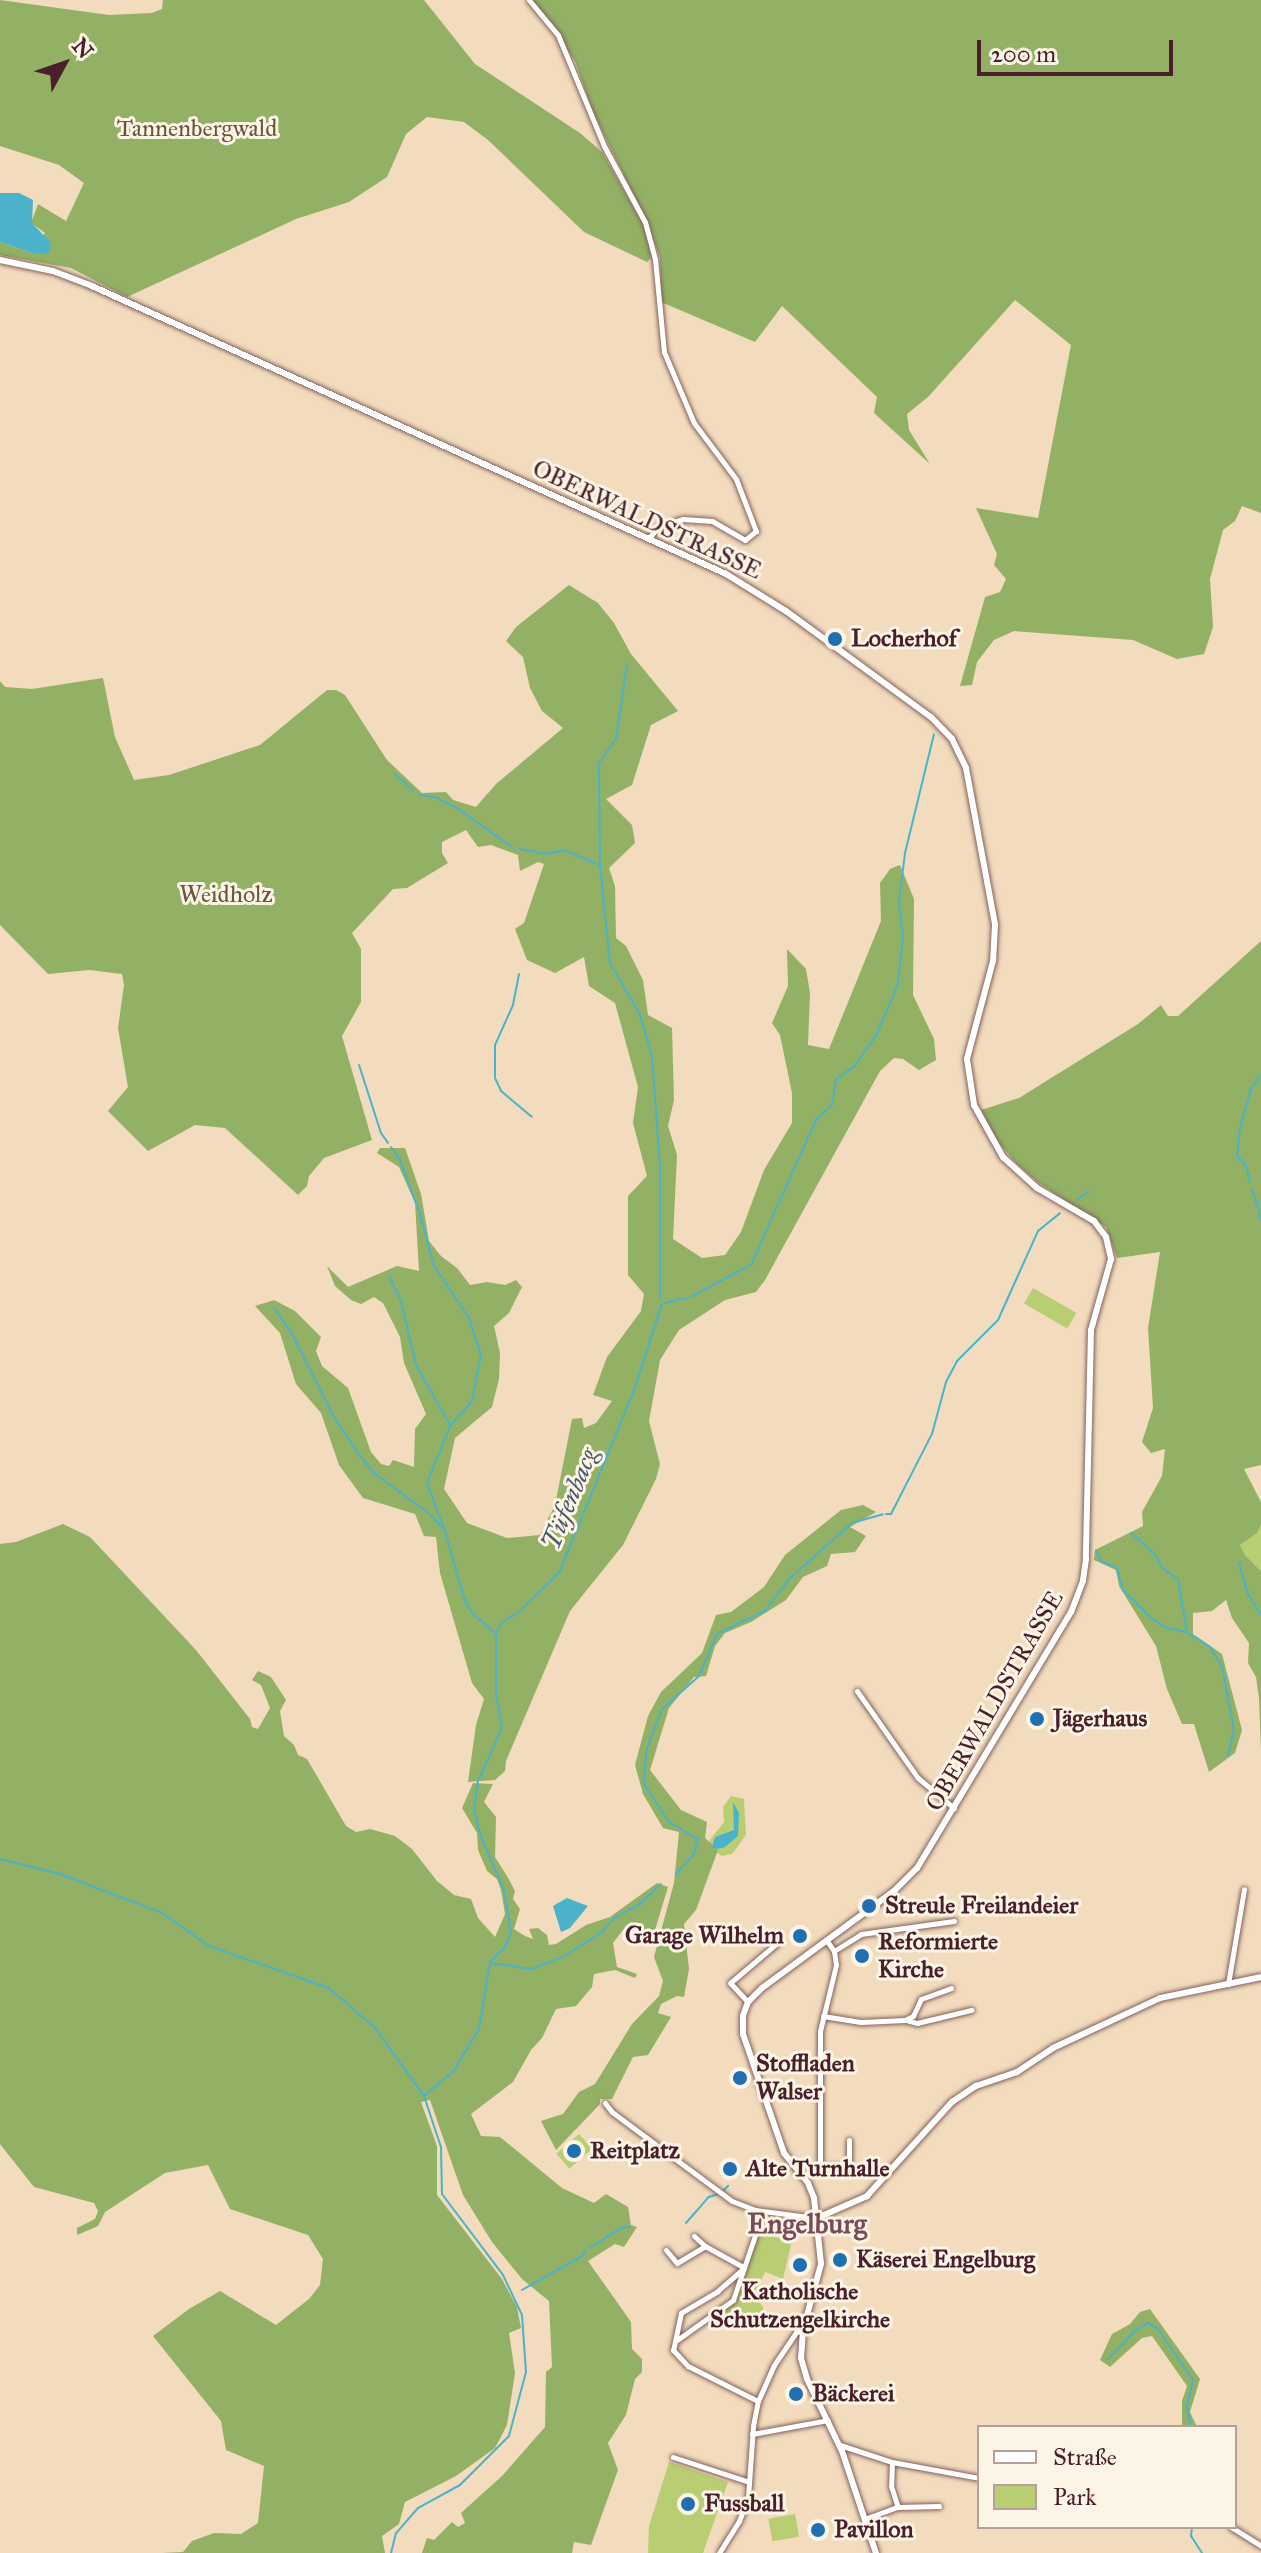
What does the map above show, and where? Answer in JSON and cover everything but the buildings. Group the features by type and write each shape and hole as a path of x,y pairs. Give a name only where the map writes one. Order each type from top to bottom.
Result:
{"street":[{"path":"529,0 558,35 604,146 645,222 655,259 664,352 694,423 736,479 756,531 745,540 712,521 683,519 658,527 649,538"},
{"name":"OBERWALDSTRASSE","path":"0,260 53,271 92,286 726,574 770,599 931,717 952,739 966,768 995,925 993,961 967,1059 974,1105 988,1137 1013,1168 1050,1197 1094,1221 1109,1246 1110,1270 1091,1330 1089,1352 1083,1581 1071,1612 925,1857 894,1891 748,2002"},
{"path":"857,1691 918,1778 954,1808"},
{"path":"1228,1984 1244,1889"},
{"path":"834,1951 861,1934 954,1921"},
{"path":"827,1941 834,1951 836,1965 823,2016 819,2056 820,2167 849,2166 849,2140"},
{"path":"777,1943 731,1980 732,1989 748,2002 742,2023 747,2045 786,2157 812,2190 821,2264 803,2330 803,2366 840,2445 867,2518 876,2553"},
{"path":"605,2103 612,2112 732,2201 763,2212 817,2218 850,2206 872,2192 947,2108 970,2090 1017,2072 1053,2048 1135,2008 1170,1995 1261,1977"},
{"path":"905,2020 913,2016 921,1999 951,1988"},
{"path":"823,2016 861,2022 905,2020 917,2023 971,2010"},
{"path":"676,2341 730,2304 763,2212"},
{"path":"694,2236 705,2246 744,2268"},
{"path":"666,2250 677,2263 705,2246"},
{"path":"744,2268 718,2291 681,2313 674,2354 684,2364 758,2401"},
{"path":"719,2553 746,2506 758,2401 774,2365 796,2332 803,2330"},
{"path":"752,2434 828,2420"},
{"path":"840,2445 892,2462 977,2478"},
{"path":"673,2457 749,2482"},
{"path":"892,2462 891,2486 898,2507"},
{"path":"867,2518 898,2507 939,2506"},
{"path":"1234,2529 1261,2546"}],"green space":[{"name":"Tannenbergwald","path":"0,0 109,15 152,13 162,9 163,0 424,0 475,64 580,133 602,152 644,226 652,257 647,262 584,232 488,140 464,122 427,117 406,134 387,177 349,202 296,219 127,297 71,268 0,255 0,242 32,253 45,233 31,223 38,204 66,221 84,183 59,165 0,146"},
{"path":"531,0 1261,0 1261,513 1242,506 1235,521 1223,530 1210,579 1213,627 1204,654 1177,659 1133,640 1014,631 994,640 977,662 972,685 960,686 985,597 1000,592 1006,579 994,565 997,554 976,508 1038,518 1071,345 1015,300 928,397 907,414 909,430 930,464 874,413 877,397 782,306 755,342 661,302 660,257 645,218 593,112 575,61"},
{"name":"Weidholz","path":"569,585 598,603 614,623 631,654 678,711 651,725 632,785 606,799 632,825 635,843 609,868 615,886 616,938 626,946 643,980 648,1015 672,1028 674,1100 668,1126 677,1155 673,1239 702,1258 725,1255 741,1232 764,1170 792,1123 792,1093 780,1035 772,1023 788,986 787,949 806,969 810,993 808,1045 829,1049 881,921 880,883 890,869 900,865 914,899 913,995 934,1039 936,1060 919,1070 903,1059 894,1058 880,1071 756,1292 725,1300 679,1330 660,1360 649,1421 660,1464 656,1479 623,1545 570,1611 506,1761 505,1771 495,1780 468,1782 476,1725 484,1699 472,1683 440,1573 436,1537 424,1536 415,1514 363,1498 339,1465 321,1413 296,1384 280,1333 255,1306 274,1300 295,1311 321,1337 316,1351 322,1366 348,1388 371,1452 381,1464 389,1466 393,1460 414,1467 415,1429 426,1414 404,1363 400,1337 383,1303 374,1297 361,1304 351,1300 335,1286 327,1266 348,1287 397,1266 419,1271 415,1203 399,1167 377,1153 380,1148 405,1148 421,1194 429,1241 441,1256 457,1268 470,1285 487,1282 505,1285 516,1280 522,1287 509,1313 494,1326 500,1353 499,1379 492,1407 455,1438 444,1489 467,1523 507,1538 540,1535 555,1505 572,1419 582,1418 584,1428 596,1423 612,1401 593,1395 607,1357 641,1311 644,1294 628,1275 628,1196 647,1176 633,1123 638,1087 615,1003 589,986 584,957 555,973 527,960 515,929 524,923 544,864 538,862 520,871 518,855 491,845 478,847 466,830 442,842 442,853 448,863 407,888 393,889 352,933 361,949 361,1002 342,1036 372,1140 324,1158 298,1195 225,1128 195,1125 148,1151 108,1111 128,1087 118,1028 124,985 122,974 89,970 48,974 0,925 0,681 5,687 32,689 103,678 115,737 134,780 169,775 260,745 327,690 336,690 345,695 387,760 422,793 446,792 453,800 476,807 496,784 563,728 542,711 530,688 523,657 506,641 516,627"},
{"path":"1261,941 1261,1465 1244,1469 1261,1502 1261,1525 1257,1533 1240,1545 1261,1571 1261,1750 1259,1698 1256,1677 1248,1663 1249,1643 1232,1618 1226,1600 1212,1611 1193,1613 1193,1634 1222,1654 1242,1730 1235,1753 1209,1772 1194,1724 1182,1724 1167,1689 1156,1646 1119,1586 1116,1570 1094,1560 1095,1550 1143,1526 1142,1512 1162,1476 1165,1449 1151,1453 1142,1442 1153,1408 1148,1328 1160,1252 1117,1258 1106,1227 1039,1183 1017,1164 998,1142 981,1110 1019,1098 1138,1024 1161,1005 1168,1016 1178,1016"},
{"path":"1033,1288 1076,1313 1067,1329 1024,1304"},
{"path":"863,1505 876,1512 850,1527 866,1536 855,1552 831,1554 827,1566 803,1577 786,1600 751,1622 725,1633 715,1646 706,1676 694,1677 669,1708 650,1770 681,1810 707,1822 705,1838 718,1850 696,1910 684,1924 689,1969 684,1997 677,1996 661,2004 658,2013 671,2017 648,2055 633,2057 612,2099 600,2099 600,2104 556,2150 541,2121 563,2114 579,2092 595,2084 632,2024 659,1996 663,1981 654,1957 674,1883 679,1832 663,1828 643,1794 635,1765 648,1716 661,1692 702,1653 716,1615 731,1612 764,1587 785,1555 841,1510"},
{"path":"63,1524 90,1537 196,1650 250,1719 252,1727 258,1729 270,1708 261,1685 252,1680 258,1671 271,1677 286,1700 280,1711 284,1736 294,1745 298,1755 307,1759 346,1826 356,1832 370,1829 395,1836 412,1849 437,1881 454,1895 471,1899 478,1918 495,1937 505,1914 501,1890 497,1879 487,1871 478,1850 477,1833 462,1808 473,1783 493,1784 484,1802 496,1817 495,1857 515,1891 513,1899 520,1909 514,1929 525,1936 533,1939 529,1929 538,1928 547,1935 549,1945 556,1944 586,1925 610,1917 657,1883 668,1887 652,1940 623,1930 613,1943 617,1967 637,1974 635,1978 615,1970 594,1974 592,1987 576,2006 556,2009 542,2038 531,2050 513,2082 471,2114 481,2136 500,2137 562,2188 594,2203 606,2194 628,2207 631,2225 637,2227 624,2247 615,2244 588,2261 631,2322 632,2349 642,2359 642,2372 635,2379 626,2415 608,2443 618,2470 591,2545 574,2542 572,2553 422,2553 427,2538 434,2540 452,2522 458,2527 465,2523 461,2513 502,2476 545,2427 546,2372 552,2367 549,2301 522,2279 492,2242 463,2195 430,2100 421,2102 437,2146 437,2195 502,2279 517,2307 521,2328 509,2333 515,2373 507,2425 495,2448 456,2476 405,2502 399,2524 382,2536 385,2553 162,2553 183,2552 192,2541 214,2533 241,2534 258,2523 264,2466 226,2450 221,2421 153,2336 220,2291 276,2325 309,2299 320,2285 323,2259 308,2235 230,2209 208,2165 165,2173 105,2212 98,2226 77,2235 77,2228 95,2219 98,2211 94,2203 34,2187 0,2144 0,1544 16,1542"},
{"path":"1261,1525 1261,1571 1240,1545 1257,1533"},
{"path":"731,1796 744,1799 746,1835 732,1854 722,1856 710,1848 709,1841 724,1822 723,1807"},
{"name":"Reitplatz","path":"579,2134 592,2149 569,2169 556,2154"},
{"path":"758,2233 792,2241 783,2279 765,2272 760,2283 757,2297 765,2311 775,2315 769,2331 720,2313 731,2300"},
{"path":"1150,2309 1200,2379 1190,2412 1196,2425 1182,2425 1182,2401 1187,2386 1152,2336 1142,2338 1110,2367 1100,2360 1112,2334 1130,2324 1140,2312"},
{"name":"Fussball","path":"669,2462 728,2482 703,2553 648,2553 649,2526"},
{"path":"795,2514 799,2537 772,2541 768,2519"}],"water":[{"path":"0,193 19,193 33,200 32,223 51,243 49,254 32,253 0,242"},
{"path":"733,1802 739,1813 738,1836 725,1847 712,1847 715,1837 734,1830"},
{"path":"567,1898 588,1906 570,1928 561,1932 553,1906"}],"waterway":[{"path":"600,865 599,763 616,739 627,665"},
{"path":"690,1297 751,1265 816,1120 832,1105 836,1079 854,1067 876,1035 891,1001 898,983 903,936 899,902 905,853 934,734"},
{"path":"395,774 413,790"},
{"path":"419,795 435,797 460,810 513,848"},
{"path":"519,849 546,854 564,850 600,865 610,963 640,1015 652,1056 660,1165 660,1298"},
{"path":"519,974 513,1005 495,1045 495,1078 501,1091 532,1117"},
{"path":"359,1065 381,1133 388,1143"},
{"path":"1250,1182 1246,1165 1237,1156 1240,1128 1251,1089 1261,1074"},
{"path":"391,1147 400,1160 419,1211 434,1266 469,1318 481,1355 472,1401 450,1426 427,1483 445,1531"},
{"path":"1252,1188 1261,1220"},
{"path":"1077,1200 1088,1192"},
{"path":"886,1514 891,1514 932,1434 946,1382 957,1361 998,1320 1038,1231 1060,1213"},
{"path":"389,1276 401,1301 416,1365 450,1425"},
{"path":"676,1300 686,1298"},
{"path":"665,1303 674,1301"},
{"name":"Tüfenbacg","path":"479,1779 502,1728 496,1694 496,1634 502,1622 519,1612 559,1573 633,1393 662,1304"},
{"path":"274,1308 292,1334 334,1417 361,1457 375,1474 431,1515 445,1531 464,1598 472,1613 495,1633"},
{"path":"676,1874 694,1854 698,1839 669,1822 645,1786 647,1748 662,1709 699,1676 717,1634 765,1611 788,1580 852,1523 883,1514"},
{"path":"1131,1533 1154,1553 1162,1568 1178,1579 1187,1632 1210,1647 1222,1666 1234,1730 1228,1756"},
{"path":"1096,1551 1102,1562 1116,1567 1123,1590 1149,1616 1165,1627 1186,1632"},
{"path":"1239,1563 1248,1594 1261,1615"},
{"path":"478,1781 474,1808 480,1834 504,1890 511,1932 505,1947 490,1962"},
{"path":"0,1859 60,1874 162,1913 209,1946 329,1988 375,2028 424,2096 441,2147 442,2194 503,2275 522,2315 526,2372 509,2436 460,2485 418,2508 396,2533 391,2553"},
{"path":"424,2096 453,2072 479,2029 490,1963 532,1969 566,1955 601,1933 613,1919 640,1904 661,1884"},
{"path":"724,2190 728,2186"},
{"path":"686,2223 709,2197 718,2194"},
{"path":"590,2248 621,2228 630,2227"},
{"path":"522,2290 582,2256 586,2250"},
{"path":"1108,2359 1137,2329 1148,2323 1157,2328 1193,2380 1187,2407 1191,2425"},
{"path":"1192,2529 1191,2536 1202,2553"}],"place":[{"name":"Locherhof","path":"835,639"},
{"name":"Jägerhaus","path":"1037,1719"},
{"name":"Streule Freilandeier","path":"869,1906"},
{"name":"Garage Wilhelm","path":"800,1936"},
{"name":"Reformierte Kirche","path":"862,1956"},
{"name":"Stoffladen Walser","path":"740,2078"},
{"name":"Reitplatz","path":"574,2151"},
{"name":"Alte Turnhalle","path":"730,2169"},
{"name":"Käserei Engelburg","path":"840,2260"},
{"name":"Katholische Schutzengelkirche","path":"800,2265"},
{"name":"Bäckerei","path":"796,2394"},
{"name":"Fussball","path":"688,2504"},
{"name":"Pavillon","path":"818,2530"}],"district":[{"name":"Engelburg","path":"807,2224"}]}
